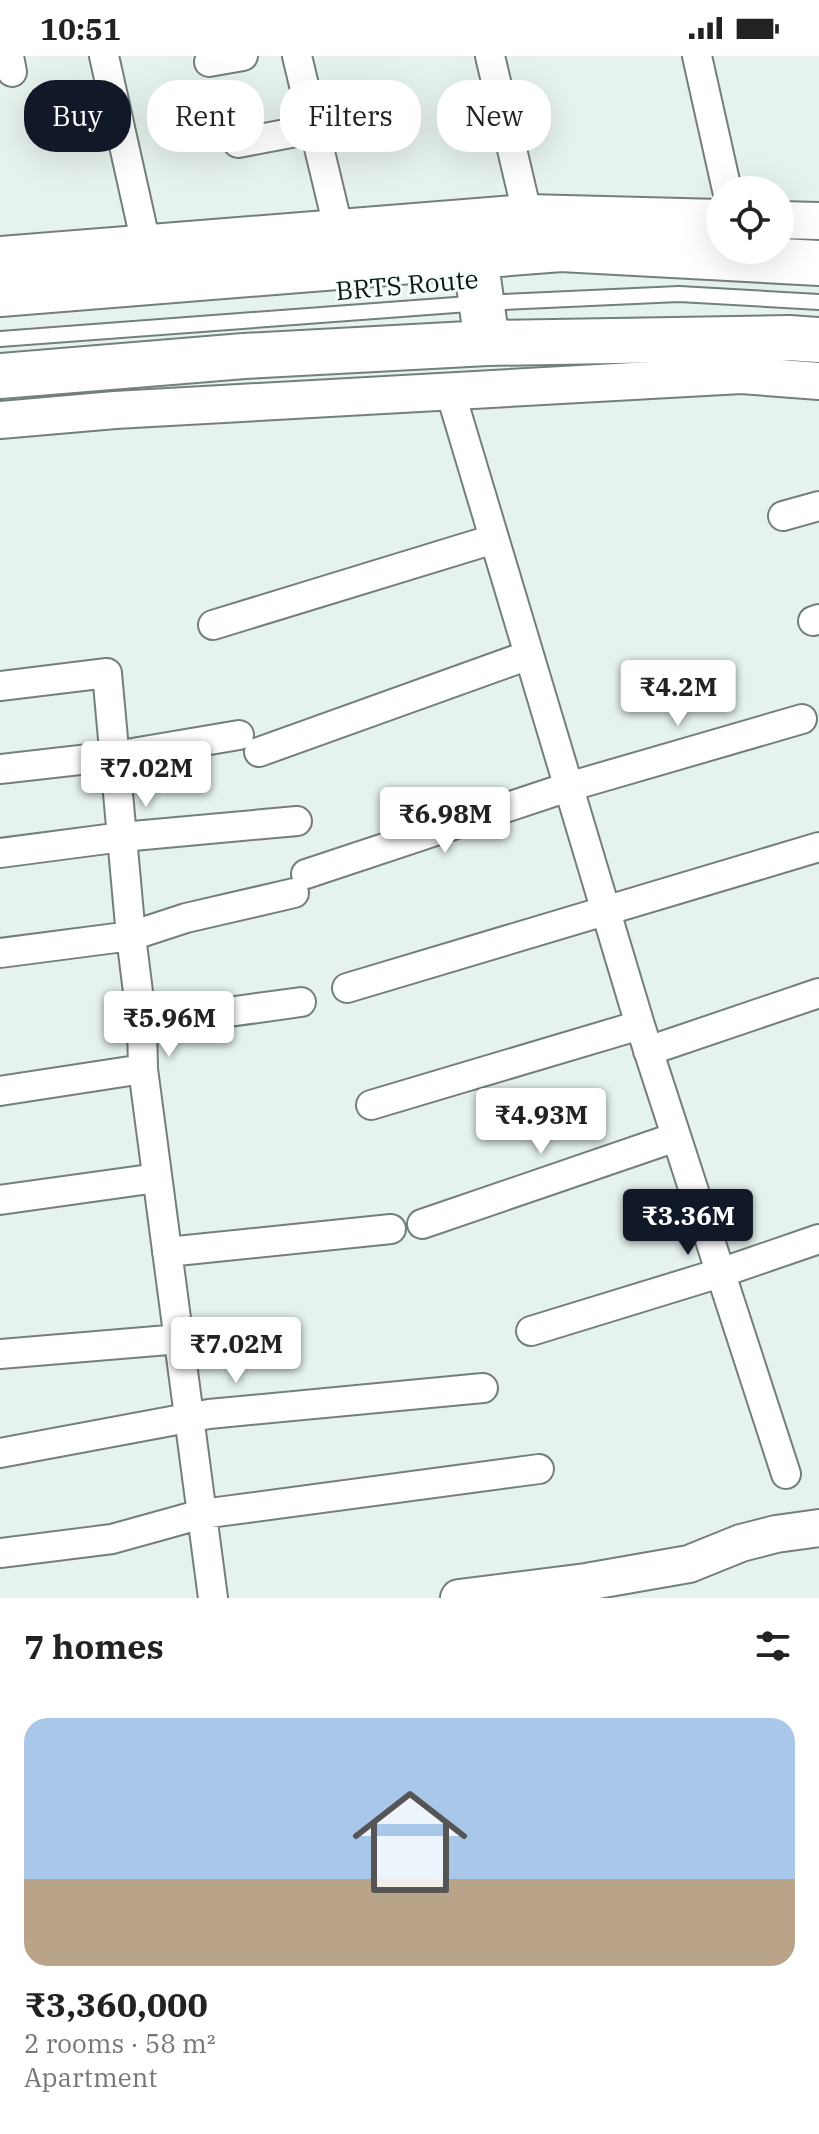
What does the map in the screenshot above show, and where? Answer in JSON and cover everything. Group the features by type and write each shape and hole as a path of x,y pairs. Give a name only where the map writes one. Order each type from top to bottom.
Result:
{"main road":[{"path":"0,294 561,249 819,263"},
{"path":"475,256 484,323"},
{"path":"0,376 244,356 484,323 819,340"}],"street":[{"path":"104,56 146,244"},
{"path":"209,62 243,56"},
{"path":"297,56 303,80"},
{"path":"490,56 527,213"},
{"path":"697,56 724,176"},
{"path":"320,152 338,227"},
{"path":"0,255 527,213 706,218"},
{"path":"794,220 819,221"},
{"path":"0,420 115,410 741,375 819,381"},
{"path":"450,391 644,1038 786,1474"},
{"path":"783,516 819,506"},
{"path":"213,625 494,539"},
{"path":"0,769 249,744 529,655"},
{"path":"0,686 107,673 142,1024 143,1069 213,1598"},
{"path":"0,953 131,936 300,883 568,787 802,719"},
{"path":"0,853 122,837 297,821"},
{"path":"347,988 819,847"},
{"path":"371,1105 819,993"},
{"path":"142,1024 301,1002"},
{"path":"0,1091 143,1069"},
{"path":"422,1224 676,1137"},
{"path":"0,1200 157,1178"},
{"path":"167,1252 391,1229"},
{"path":"531,1331 819,1239"},
{"path":"0,1354 180,1339"},
{"path":"0,1453 189,1417 483,1388"},
{"path":"0,1553 112,1539 202,1514 539,1469"},
{"path":"596,1598 646,1592 704,1569 741,1543 819,1528"},
{"path":"459,1598 659,1570 704,1569 748,1563 819,1547"}],"lane":[{"name":"BRTS Route","path":"0,339 484,323 679,294 819,302"}]}
